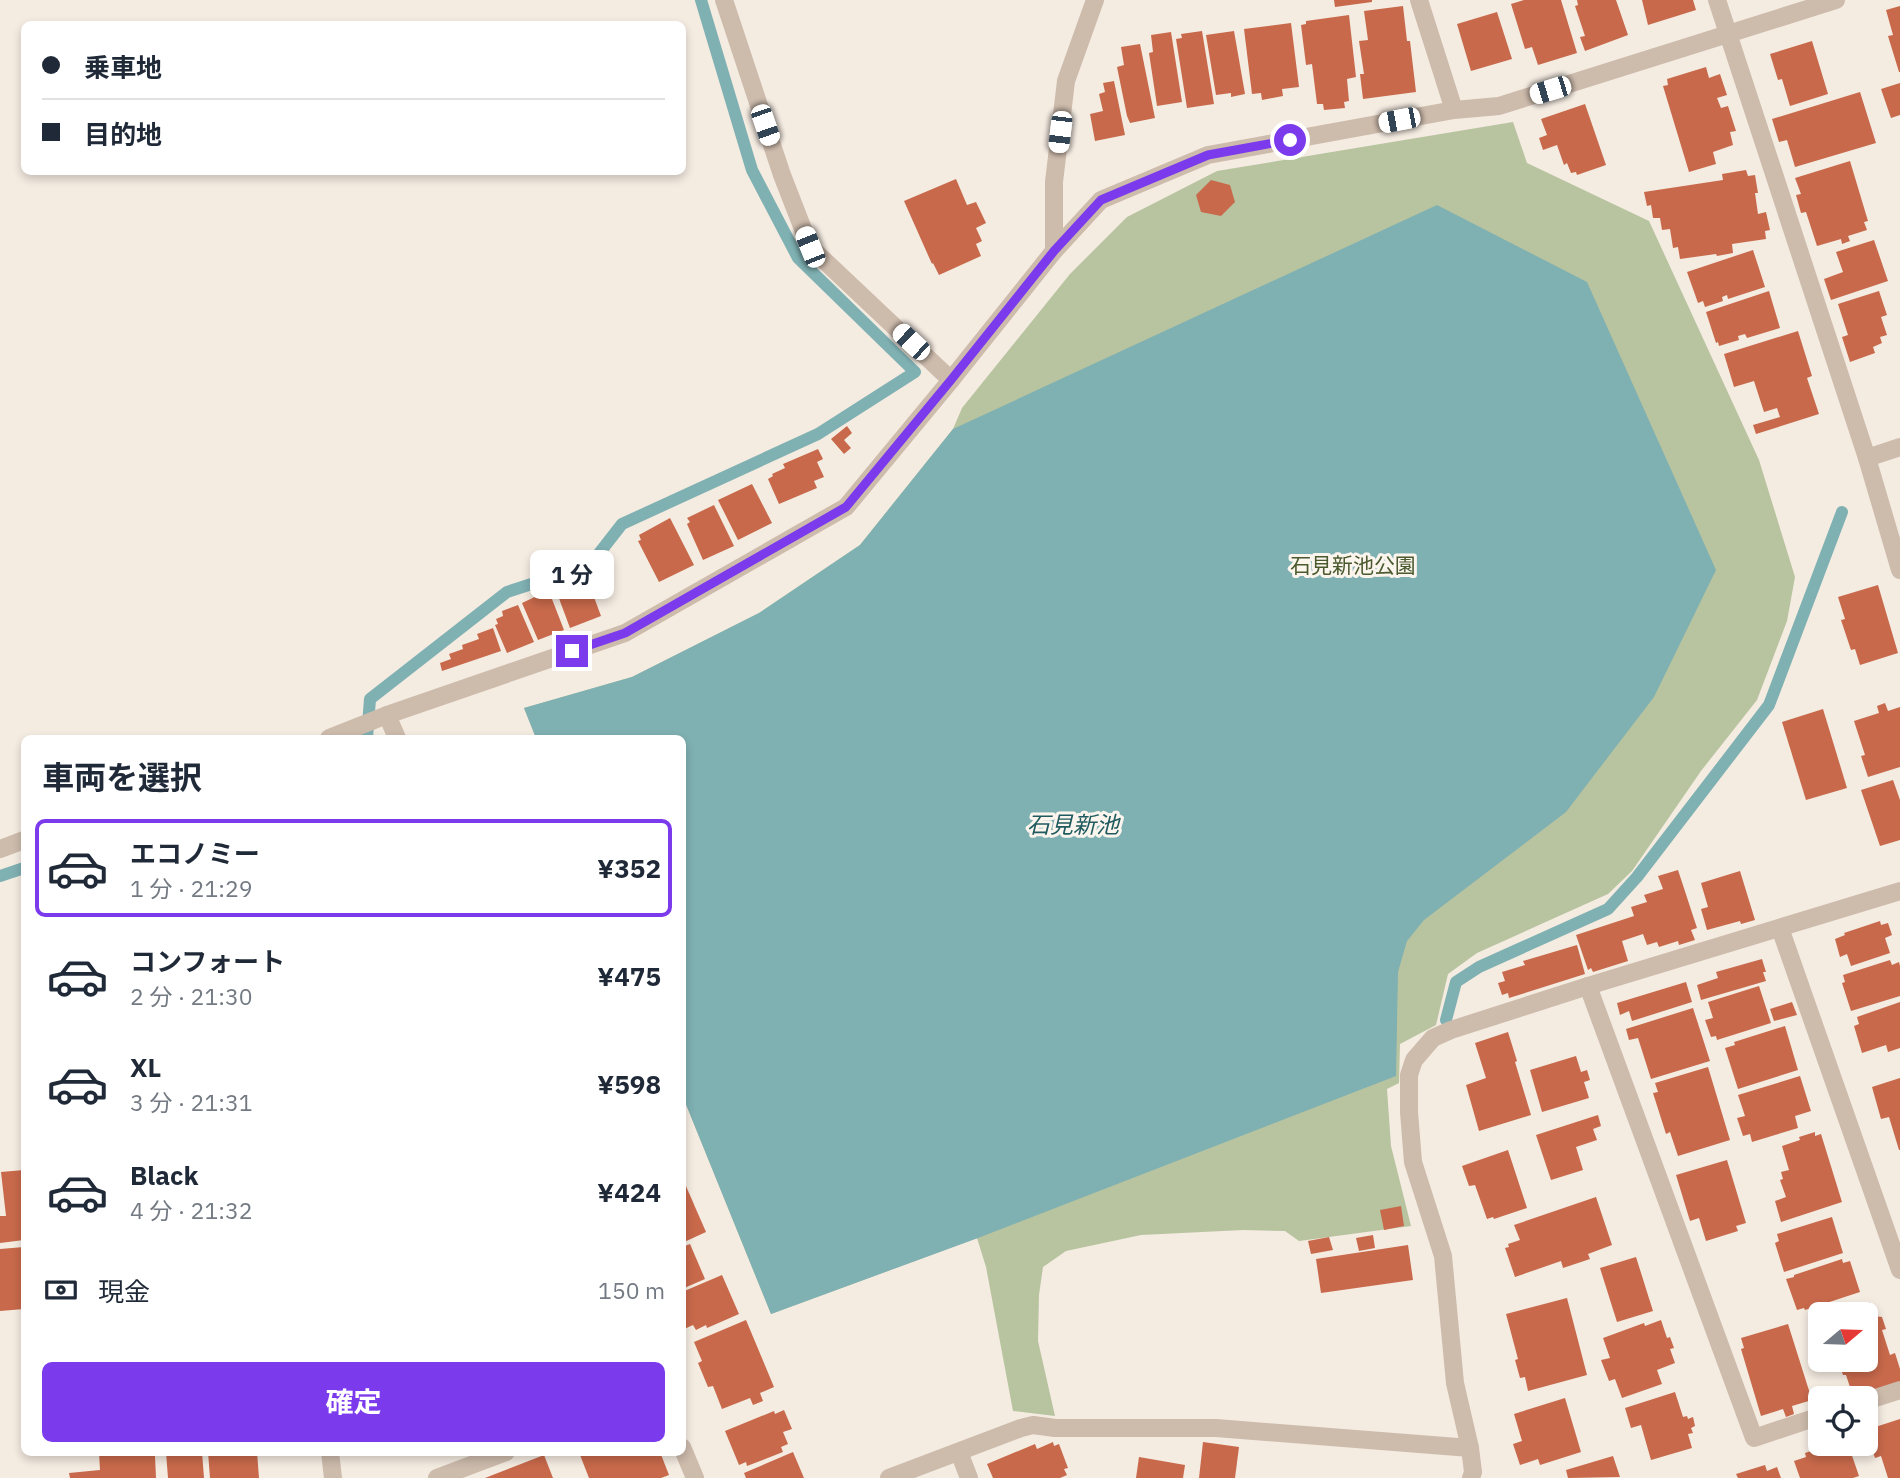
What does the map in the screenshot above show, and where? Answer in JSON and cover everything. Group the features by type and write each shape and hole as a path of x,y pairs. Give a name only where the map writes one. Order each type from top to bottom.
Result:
{"street":[{"path":"723,0 782,175 810,247 951,380"},
{"path":"1054,251 1054,182 1066,81 1095,0"},
{"path":"1419,0 1454,110"},
{"path":"1717,0 1867,458 1900,570"},
{"path":"337,735 625,633 846,507 1054,251 1101,200 1208,155 1454,110 1499,106 1836,0"},
{"path":"1867,458 1900,447"},
{"path":"387,715 396,735"},
{"path":"0,849 21,841"},
{"path":"1471,1478 1473,1472 1470,1448 1455,1383 1443,1256 1413,1162 1409,1075 1414,1060 1433,1038 1588,986 1900,891"},
{"path":"1780,928 1900,1270"},
{"path":"1588,986 1754,1438 1808,1420"},
{"path":"1878,1397 1900,1390"},
{"path":"889,1478 1033,1424 1055,1428 1216,1428 1470,1448"},
{"path":"959,1452 969,1478"},
{"path":"331,1456 334,1478"},
{"path":"438,1478 496,1456"},
{"path":"686,1456 695,1478"}],"green space":[{"name":"石見新池","path":"1513,122 1527,163 1649,221 1759,460 1795,577 1787,621 1757,700 1701,771 1632,871 1608,894 1477,953 1448,974 1436,1025 1400,1044 1399,1083 1387,1089 1391,1146 1411,1226 1299,1241 1285,1231 1243,1230 1141,1235 1066,1251 1043,1267 1039,1295 1038,1341 1055,1416 1013,1411 986,1267 977,1238 771,1314 686,1104 686,735 535,735 524,708 632,677 759,613 860,545 953,429 962,408 1070,274 1127,217 1217,171"}],"water":[{"name":"石見新池","path":"1437,205 1587,282 1716,570 1654,697 1566,812 1424,920 1407,941 1398,972 1396,1076 978,1238 771,1314 686,1104 686,735 535,735 524,708 632,677 759,613 860,545 953,429"}],"building":[{"path":"1334,0 1372,0 1372,2 1335,7"},
{"path":"1524,0 1561,0 1577,53 1538,65 1532,47 1525,49 1511,4"},
{"path":"1577,0 1616,0 1628,35 1585,51 1580,37 1585,36 1575,6 1578,5"},
{"path":"1642,0 1693,0 1696,10 1648,25"},
{"path":"1403,6 1416,92 1363,99 1360,74 1364,74 1359,41 1368,40 1364,11"},
{"path":"1900,6 1899,72 1888,36 1893,35 1886,10"},
{"path":"1497,12 1512,59 1471,71 1457,24"},
{"path":"1349,15 1356,77 1347,79 1349,101 1344,102 1345,108 1324,110 1323,104 1317,104 1312,64 1306,65 1301,25 1306,24 1306,21"},
{"path":"1291,23 1299,87 1282,89 1283,96 1262,100 1261,93 1252,94 1244,29"},
{"path":"1202,31 1214,104 1187,108 1176,39 1182,38 1181,34"},
{"path":"1234,31 1245,94 1231,97 1231,93 1216,95 1206,35"},
{"path":"1171,32 1182,102 1157,106 1149,53 1153,52 1151,35"},
{"path":"1812,41 1828,94 1790,106 1782,79 1778,80 1770,54"},
{"path":"1140,44 1155,118 1130,123 1117,67 1124,65 1121,47"},
{"path":"1706,67 1709,78 1720,74 1727,95 1717,98 1721,108 1728,106 1736,131 1730,132 1733,145 1713,152 1716,164 1689,172 1663,86 1668,85 1667,79"},
{"path":"1114,81 1125,135 1095,141 1090,114 1103,111 1099,94 1105,92 1103,83"},
{"path":"1900,83 1900,115 1891,118 1881,89"},
{"path":"1860,92 1876,143 1795,167 1787,140 1779,142 1772,119"},
{"path":"1585,104 1606,165 1577,175 1576,172 1571,173 1567,163 1564,165 1557,145 1543,150 1539,138 1547,135 1541,119"},
{"path":"1850,161 1868,221 1864,222 1867,230 1848,236 1850,241 1842,244 1841,239 1817,246 1806,212 1801,213 1796,195 1801,194 1795,178"},
{"path":"1746,170 1748,176 1755,175 1758,214 1766,212 1770,230 1765,231 1766,239 1732,244 1733,253 1680,259 1678,247 1673,248 1670,229 1662,230 1660,218 1653,218 1651,205 1647,206 1644,192 1723,180 1722,174"},
{"path":"956,179 967,205 976,202 986,223 976,228 982,241 976,244 981,256 939,275 904,201"},
{"path":"1211,180 1230,185 1235,202 1221,216 1201,212 1196,195"},
{"path":"1874,240 1888,281 1831,300 1824,279 1843,272 1836,252"},
{"path":"1753,250 1765,287 1728,299 1727,295 1722,297 1723,301 1705,307 1703,301 1698,303 1687,272"},
{"path":"1769,291 1780,328 1747,338 1745,334 1738,336 1739,340 1719,346 1706,312"},
{"path":"1879,291 1887,315 1881,317 1887,335 1880,337 1882,343 1873,347 1875,353 1850,362 1842,337 1848,335 1838,304"},
{"path":"1798,331 1812,376 1807,378 1819,414 1756,434 1753,425 1780,417 1777,408 1764,412 1754,381 1734,387 1724,354"},
{"path":"847,426 852,433 844,440 851,448 844,454 831,439"},
{"path":"818,449 823,459 817,462 824,477 814,481 817,488 779,504 768,479 785,468 783,464"},
{"path":"752,484 772,523 738,540 718,500"},
{"path":"714,505 734,546 703,560 687,524 690,522 687,518"},
{"path":"670,518 694,565 659,582 638,541 641,540 639,535"},
{"path":"588,581 601,616 570,628 557,593"},
{"path":"1878,585 1898,653 1860,665 1855,649 1851,650 1841,620 1845,619 1838,597"},
{"path":"541,594 542,597 550,594 564,630 538,640 522,603"},
{"path":"518,605 534,642 507,653 495,625 498,624 496,619 503,616 502,611"},
{"path":"493,628 501,651 442,671 440,663 451,659 449,654 463,649 462,645 479,639 477,634"},
{"path":"1885,703 1888,711 1900,707 1900,767 1868,777 1861,756 1865,755 1854,721 1879,713 1877,706"},
{"path":"1823,709 1847,788 1806,800 1782,722"},
{"path":"1893,780 1900,800 1900,840 1880,846 1861,790"},
{"path":"1678,870 1697,928 1691,930 1695,940 1679,945 1678,941 1659,947 1657,942 1647,945 1643,934 1622,941 1628,961 1593,972 1591,968 1588,970 1576,935 1634,916 1631,907 1647,902 1644,895 1663,889 1658,876"},
{"path":"1740,871 1755,920 1707,930 1701,909 1708,907 1701,883"},
{"path":"1880,921 1881,925 1888,923 1892,935 1885,938 1890,953 1851,966 1847,954 1840,957 1835,939 1845,935 1844,933"},
{"path":"1577,945 1585,974 1509,998 1508,993 1502,995 1498,983 1505,981 1502,972 1525,965 1523,961"},
{"path":"1762,959 1766,981 1701,1000 1697,985 1718,978 1716,972"},
{"path":"1890,960 1892,965 1899,962 1900,996 1851,1011 1842,983 1845,982 1843,975"},
{"path":"1686,982 1692,1002 1632,1021 1629,1011 1620,1015 1617,1003"},
{"path":"1759,986 1771,1023 1717,1040 1716,1036 1711,1037 1705,1020 1713,1018 1708,1002"},
{"path":"1792,1002 1797,1015 1774,1021 1770,1009"},
{"path":"1900,1002 1900,1048 1888,1052 1886,1045 1862,1053 1854,1026 1859,1024 1857,1017"},
{"path":"1693,1008 1710,1061 1651,1079 1638,1038 1629,1040 1626,1029"},
{"path":"1785,1026 1798,1070 1738,1089 1725,1048 1735,1045 1734,1042"},
{"path":"1508,1032 1531,1115 1479,1131 1466,1085 1486,1078 1475,1043"},
{"path":"1576,1056 1581,1072 1587,1070 1590,1080 1584,1082 1589,1098 1542,1112 1530,1070"},
{"path":"1708,1067 1730,1140 1678,1156 1670,1132 1666,1134 1653,1093 1658,1092 1655,1083"},
{"path":"1800,1076 1811,1111 1795,1116 1798,1128 1752,1142 1750,1134 1743,1136 1737,1118 1745,1116 1738,1095"},
{"path":"1900,1078 1899,1150 1889,1117 1881,1119 1872,1087"},
{"path":"1598,1115 1601,1126 1593,1129 1597,1140 1576,1147 1583,1170 1551,1180 1536,1135"},
{"path":"1815,1132 1815,1136 1821,1134 1842,1202 1781,1222 1775,1201 1786,1197 1780,1180 1783,1179 1781,1172 1789,1170 1782,1146"},
{"path":"1508,1150 1527,1208 1487,1219 1475,1185 1469,1186 1462,1166"},
{"path":"1727,1160 1746,1223 1736,1226 1738,1231 1706,1241 1699,1218 1690,1221 1676,1175"},
{"path":"21,1170 21,1240 0,1243 0,1216 6,1216 1,1172"},
{"path":"686,1186 706,1232 686,1241"},
{"path":"1596,1197 1612,1245 1588,1254 1590,1259 1563,1268 1561,1261 1515,1277 1505,1248 1509,1247 1508,1244 1520,1240 1514,1225"},
{"path":"1401,1206 1404,1226 1384,1230 1380,1210"},
{"path":"1832,1217 1843,1253 1784,1272 1775,1243 1779,1241 1777,1234"},
{"path":"1373,1235 1375,1248 1359,1251 1356,1238"},
{"path":"1329,1237 1333,1250 1311,1254 1308,1241"},
{"path":"690,1244 705,1279 686,1287 686,1246"},
{"path":"1408,1245 1413,1280 1321,1293 1316,1259"},
{"path":"21,1247 21,1309 0,1311 0,1249"},
{"path":"1636,1257 1653,1311 1617,1322 1600,1268"},
{"path":"1842,1259 1843,1263 1850,1261 1860,1292 1829,1302 1808,1302 1808,1309 1797,1310 1786,1279"},
{"path":"722,1275 739,1314 707,1328 706,1325 696,1330 693,1325 686,1328 686,1290"},
{"path":"1567,1298 1587,1375 1528,1391 1525,1377 1520,1378 1515,1360 1518,1359 1506,1314"},
{"path":"1878,1316 1882,1317 1886,1329 1882,1330 1890,1355 1895,1353 1900,1369 1900,1382 1878,1389 1878,1386 1850,1386 1846,1375 1842,1372 1878,1372"},
{"path":"746,1320 774,1387 760,1393 763,1401 753,1405 750,1398 722,1409 713,1386 708,1387 698,1363 702,1361 694,1342"},
{"path":"1661,1320 1667,1338 1670,1337 1674,1348 1670,1349 1675,1363 1657,1370 1662,1384 1622,1398 1615,1379 1609,1381 1601,1360 1610,1358 1603,1338 1644,1323 1645,1326"},
{"path":"1788,1324 1808,1387 1808,1401 1792,1406 1794,1414 1786,1417 1783,1409 1761,1416 1741,1349 1744,1348 1741,1338"},
{"path":"1675,1392 1683,1417 1693,1417 1693,1433 1688,1434 1692,1448 1651,1460 1641,1425 1631,1428 1625,1408"},
{"path":"1565,1398 1581,1452 1540,1465 1538,1459 1520,1465 1513,1444 1522,1441 1514,1414"},
{"path":"784,1410 792,1429 783,1432 788,1444 781,1447 783,1452 747,1466 746,1462 739,1465 725,1431 774,1411 775,1414"},
{"path":"1900,1419 1900,1478 1888,1478 1881,1456 1875,1458 1878,1456 1878,1426"},
{"path":"1053,1442 1054,1446 1059,1444 1068,1468 1064,1469 1067,1475 1060,1478 993,1478 987,1464 1035,1444 1037,1449"},
{"path":"1203,1442 1239,1447 1235,1478 1199,1478"},
{"path":"793,1452 804,1478 746,1478 744,1473"},
{"path":"1808,1452 1808,1456 1852,1456 1859,1476 1800,1478 1794,1461 1806,1457 1805,1453"},
{"path":"99,1456 155,1456 156,1478 70,1478 69,1473 100,1470"},
{"path":"166,1456 202,1456 204,1478 168,1478"},
{"path":"208,1456 257,1456 259,1478 210,1478"},
{"path":"544,1456 553,1478 485,1478"},
{"path":"580,1456 662,1456 669,1475 661,1478 589,1478"},
{"path":"1613,1456 1620,1477 1568,1478 1566,1470"},
{"path":"1139,1457 1185,1465 1183,1478 1136,1478"},
{"path":"1765,1465 1767,1471 1777,1467 1781,1478 1738,1478 1736,1474"}],"waterway":[{"path":"367,735 370,699 507,592 590,565 622,524 818,434 915,372 798,258 752,170 701,0"},
{"path":"1446,1020 1456,982 1479,967 1608,909 1637,877 1769,705 1842,512"},
{"path":"0,876 21,869"}],"route":[{"path":"572,651 625,633 846,507 1054,251 1101,200 1208,155 1290,140"}],"park label":[{"name":"石見新池公園","path":"1353,565"}]}
